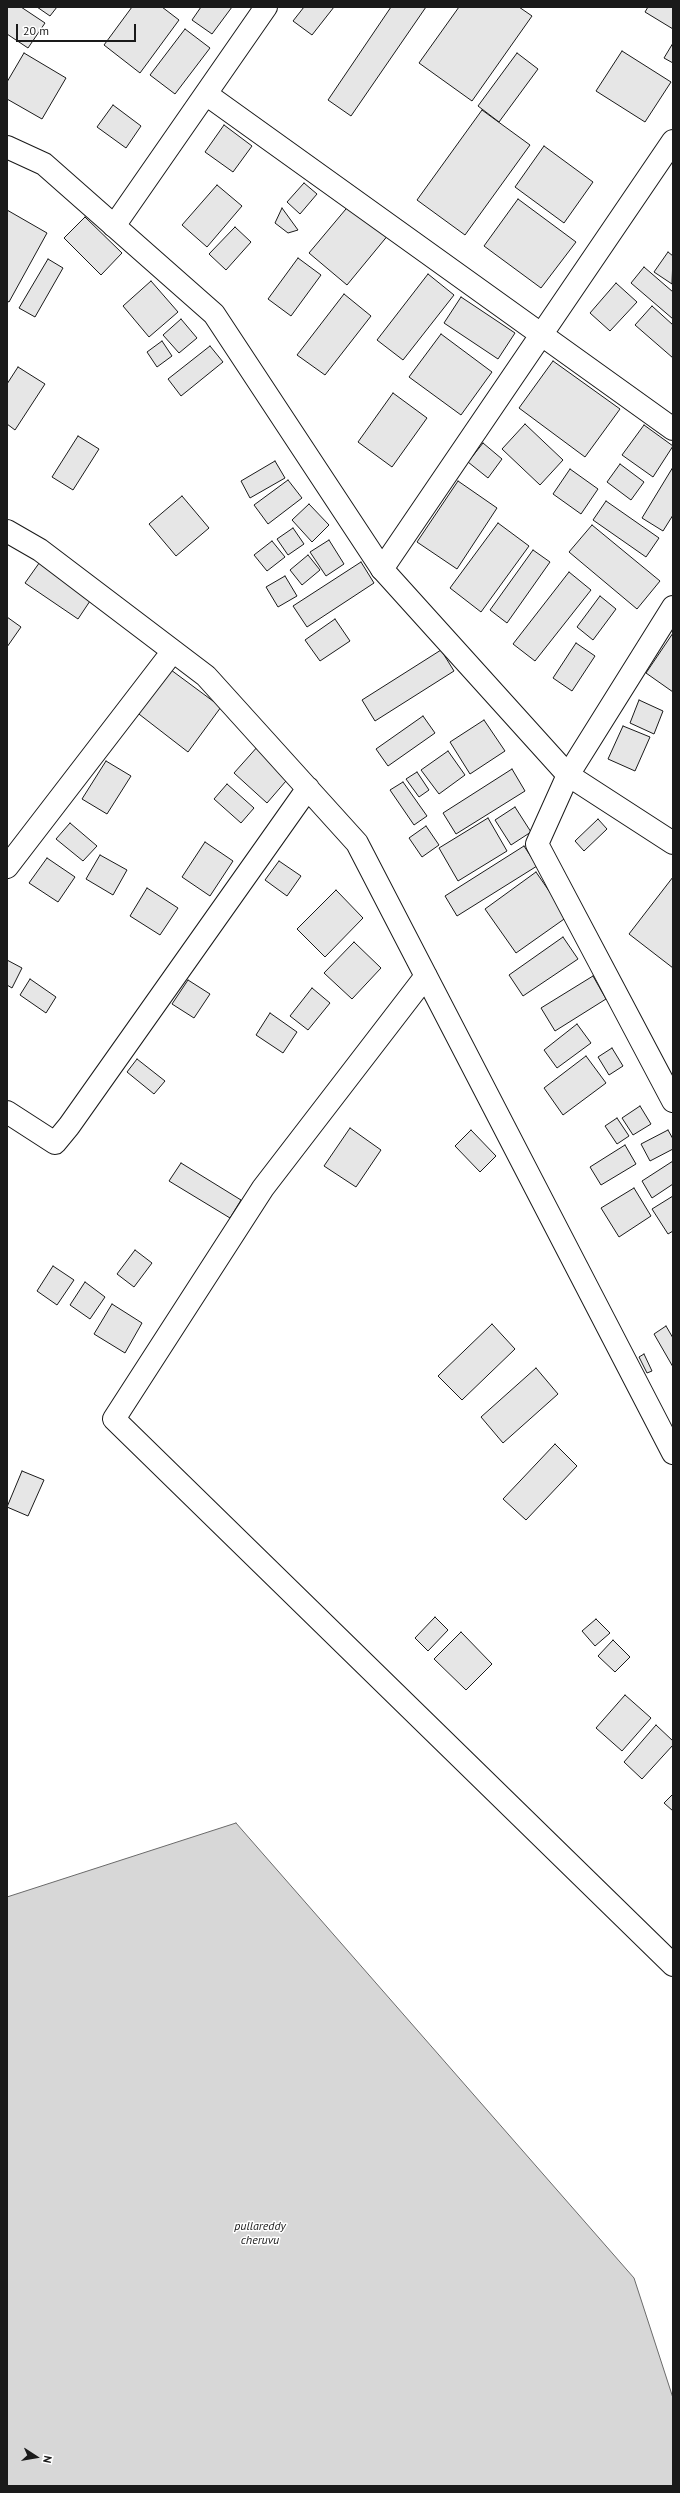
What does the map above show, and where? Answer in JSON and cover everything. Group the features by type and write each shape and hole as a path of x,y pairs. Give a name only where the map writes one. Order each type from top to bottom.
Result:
{"street":[{"path":"114,226 266,7"},
{"path":"206,94 673,429"},
{"path":"382,570 540,334 673,141"},
{"path":"7,146 44,164 214,314 382,570 568,775 673,843"},
{"path":"7,531 40,550 172,652 206,676 357,843 673,1453"},
{"path":"673,607 568,775 537,844 673,1101"},
{"path":"7,867 172,652"},
{"path":"7,1112 54,1143 69,1126 308,788"},
{"path":"426,976 262,1188 114,1419 673,1965"}],"water":[{"name":"pullareddy cheruvu","path":"236,1823 634,2278 673,2398 673,2486 7,2486 7,1897"}],"building":[{"path":"7,7 21,7 45,23 28,48 7,34"},
{"path":"37,7 57,7 50,16"},
{"path":"132,7 162,7 179,20 140,73 104,45"},
{"path":"201,7 232,7 212,34 192,20"},
{"path":"304,7 334,7 312,35 293,21"},
{"path":"391,7 426,7 351,116 328,100"},
{"path":"459,7 519,7 532,16 472,101 419,63"},
{"path":"648,7 673,7 673,29 645,12"},
{"path":"185,29 210,48 175,94 150,75"},
{"path":"673,43 673,63 664,58"},
{"path":"622,51 671,82 645,122 596,91"},
{"path":"24,53 66,78 42,119 7,99 7,82"},
{"path":"517,53 538,69 499,122 478,106"},
{"path":"113,105 141,126 126,148 97,127"},
{"path":"482,110 530,145 465,235 417,200"},
{"path":"224,125 252,146 233,172 205,152"},
{"path":"544,146 593,182 564,223 515,187"},
{"path":"304,183 317,194 300,214 287,202"},
{"path":"217,185 242,206 207,247 182,225"},
{"path":"518,199 576,242 541,288 484,246"},
{"path":"351,203 389,234 347,285 309,253"},
{"path":"282,208 298,230 288,233 275,223"},
{"path":"7,210 47,233 9,302 7,301"},
{"path":"85,217 122,253 101,275 64,238"},
{"path":"235,227 251,242 226,270 209,254"},
{"path":"668,252 673,256 672,284 654,272"},
{"path":"298,258 321,275 291,316 268,299"},
{"path":"48,259 63,268 35,317 19,308"},
{"path":"644,267 673,292 673,319 631,283"},
{"path":"428,274 454,295 403,360 377,340"},
{"path":"151,281 178,312 149,337 123,306"},
{"path":"616,283 637,302 610,331 590,313"},
{"path":"344,294 371,316 325,375 297,355"},
{"path":"461,297 515,333 498,359 444,323"},
{"path":"652,306 673,325 673,358 635,325"},
{"path":"181,319 197,338 179,353 163,335"},
{"path":"441,334 492,372 461,415 409,377"},
{"path":"162,341 172,356 157,367 147,352"},
{"path":"210,346 223,362 181,396 168,379"},
{"path":"553,361 620,409 585,457 519,408"},
{"path":"18,367 45,384 15,430 7,424 7,384"},
{"path":"393,393 427,418 392,467 358,442"},
{"path":"525,424 563,460 540,485 502,449"},
{"path":"644,425 673,446 653,477 622,455"},
{"path":"78,436 99,449 73,490 52,477"},
{"path":"483,443 502,459 488,478 468,462"},
{"path":"275,461 285,478 250,498 241,481"},
{"path":"620,464 644,482 631,500 607,482"},
{"path":"673,467 673,515 663,531 642,518"},
{"path":"570,469 598,489 581,514 553,494"},
{"path":"288,480 302,498 268,524 254,505"},
{"path":"458,481 497,508 457,569 417,542"},
{"path":"182,496 209,528 176,556 149,524"},
{"path":"606,501 659,538 646,557 593,520"},
{"path":"309,504 329,525 312,542 292,520"},
{"path":"498,523 529,546 481,612 450,588"},
{"path":"592,525 660,581 637,609 569,552"},
{"path":"293,528 304,544 288,555 277,539"},
{"path":"329,540 344,564 326,576 310,552"},
{"path":"272,541 285,557 267,571 254,555"},
{"path":"533,550 550,562 507,623 490,610"},
{"path":"308,555 320,570 302,585 290,570"},
{"path":"42,559 94,595 78,619 25,583"},
{"path":"361,562 374,583 307,627 293,606"},
{"path":"569,572 591,590 535,661 513,644"},
{"path":"285,576 297,596 278,607 266,587"},
{"path":"600,596 616,609 593,640 577,627"},
{"path":"7,617 21,627 7,647"},
{"path":"335,619 350,641 320,661 305,640"},
{"path":"673,633 673,692 646,673"},
{"path":"576,643 595,656 572,691 553,678"},
{"path":"441,650 454,671 375,721 362,700"},
{"path":"167,667 221,707 188,752 135,711"},
{"path":"639,700 663,711 654,734 630,723"},
{"path":"423,716 435,733 388,766 376,749"},
{"path":"484,720 505,751 470,774 450,742"},
{"path":"623,726 650,737 635,771 608,759"},
{"path":"259,745 292,774 267,803 234,773"},
{"path":"448,751 465,775 439,794 421,770"},
{"path":"106,761 131,776 107,814 82,799"},
{"path":"512,769 525,791 456,834 443,813"},
{"path":"417,772 429,790 419,797 406,779"},
{"path":"403,782 427,816 414,825 390,790"},
{"path":"227,784 254,808 241,823 214,799"},
{"path":"515,807 531,832 511,845 495,820"},
{"path":"488,818 507,851 458,881 439,848"},
{"path":"598,819 607,829 584,851 575,841"},
{"path":"70,823 97,846 83,861 56,839"},
{"path":"426,826 439,845 422,857 409,838"},
{"path":"205,842 233,861 210,896 182,877"},
{"path":"524,846 537,866 457,916 445,896"},
{"path":"100,855 127,870 113,895 86,879"},
{"path":"47,858 75,877 58,902 29,883"},
{"path":"279,861 301,876 287,896 265,880"},
{"path":"536,872 567,917 516,953 485,909"},
{"path":"673,877 673,968 629,934"},
{"path":"147,888 178,908 160,935 130,916"},
{"path":"336,890 363,918 325,957 297,929"},
{"path":"563,937 578,959 523,996 509,975"},
{"path":"354,942 381,968 352,999 324,973"},
{"path":"7,960 22,968 12,988 7,985"},
{"path":"593,976 606,999 555,1031 541,1008"},
{"path":"30,979 56,997 46,1013 20,995"},
{"path":"188,980 210,994 194,1018 172,1004"},
{"path":"312,988 330,1003 308,1030 290,1016"},
{"path":"270,1013 297,1032 283,1053 256,1035"},
{"path":"577,1024 591,1043 557,1068 544,1050"},
{"path":"612,1048 623,1066 609,1075 598,1057"},
{"path":"586,1056 606,1083 563,1115 544,1088"},
{"path":"137,1059 165,1081 154,1094 127,1072"},
{"path":"640,1106 651,1124 633,1135 622,1118"},
{"path":"617,1118 629,1136 617,1144 605,1126"},
{"path":"350,1128 381,1150 356,1187 324,1166"},
{"path":"471,1130 496,1156 480,1172 455,1146"},
{"path":"668,1130 673,1139 673,1149 650,1161 641,1144"},
{"path":"625,1145 636,1164 601,1185 590,1167"},
{"path":"673,1161 673,1184 652,1198 642,1181"},
{"path":"181,1163 241,1200 230,1218 169,1181"},
{"path":"634,1188 651,1216 619,1237 601,1208"},
{"path":"673,1196 673,1231 668,1234 652,1209"},
{"path":"135,1250 152,1263 134,1287 117,1274"},
{"path":"53,1266 74,1280 57,1305 37,1291"},
{"path":"85,1282 105,1297 90,1319 70,1305"},
{"path":"112,1304 142,1323 125,1353 94,1334"},
{"path":"492,1324 515,1349 462,1400 438,1376"},
{"path":"666,1326 673,1338 673,1367 654,1334"},
{"path":"644,1354 652,1371 647,1373 639,1357"},
{"path":"536,1368 558,1394 503,1443 481,1417"},
{"path":"555,1444 577,1466 526,1520 503,1499"},
{"path":"22,1471 44,1480 28,1516 7,1507"},
{"path":"435,1617 448,1630 428,1651 415,1638"},
{"path":"596,1619 610,1633 595,1646 582,1631"},
{"path":"461,1632 492,1664 466,1690 434,1659"},
{"path":"613,1640 630,1657 615,1672 598,1656"},
{"path":"625,1695 651,1718 622,1751 596,1728"},
{"path":"656,1725 673,1741 673,1745 642,1779 624,1762"},
{"path":"673,1794 673,1811 664,1803"}]}
